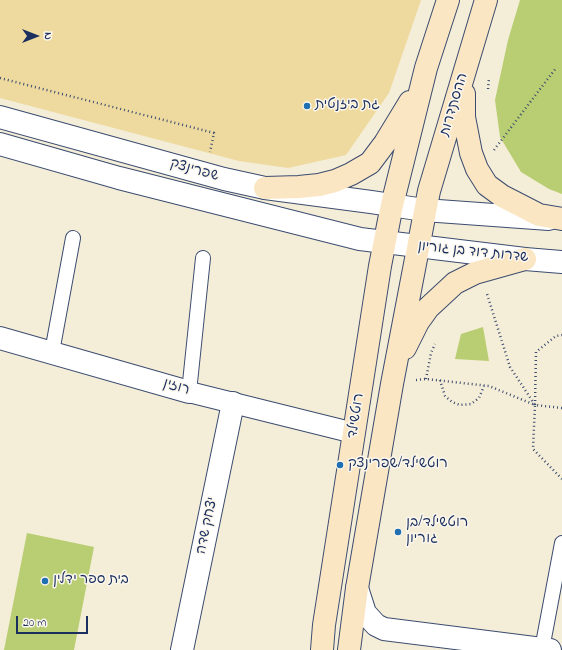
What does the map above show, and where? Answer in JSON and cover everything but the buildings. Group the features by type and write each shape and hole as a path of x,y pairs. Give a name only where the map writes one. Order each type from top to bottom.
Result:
{"main road":[{"path":"392,205 426,68 448,0"},
{"name":"ההסתדרות","path":"424,210 428,191 486,0"},
{"path":"467,62 463,98 464,117 471,153 487,185 502,196 539,215 562,220"},
{"path":"265,188 299,187 335,181 370,163 399,121 426,68"},
{"name":"רוטשילד","path":"322,650 324,625 384,242 392,205"},
{"name":"רוטשילד","path":"349,650 392,384 424,210"},
{"path":"392,384 408,340 428,308 442,294 455,283 476,273 525,259"}],"street":[{"name":"שפרינצק","path":"0,117 207,174 265,188 392,205"},
{"name":"שפרינצק","path":"0,144 119,178 205,199 265,216 360,239 384,242"},
{"path":"392,205 424,210 562,220"},
{"name":"שדרות דוד בן גוריון","path":"384,242 417,247 562,262"},
{"name":"רוזין","path":"0,338 189,392 354,433"},
{"name":"יצחק שדה","path":"182,650 234,403"},
{"path":"358,588 365,613 376,625 384,629 546,650"}],"lane":[{"path":"52,352 73,238"},
{"path":"189,392 203,258"},
{"path":"546,650 562,543"}],"path":[{"path":"478,169 494,151 556,68"},
{"path":"487,93 490,72"},
{"path":"0,78 214,133 207,174"},
{"path":"492,145 494,151"},
{"path":"481,295 486,292 510,367 535,405"},
{"path":"562,335 556,336 536,352 533,449 562,479"},
{"path":"426,379 431,353 438,338"},
{"path":"392,384 426,379 489,386 535,405 562,408"},
{"path":"440,380 445,396 452,402 460,405 471,404 479,398 484,386"}],"green space":[{"path":"520,0 562,0 562,194 549,189 521,172 500,137 495,100 508,40"},
{"path":"483,327 489,361 455,359 461,334"},
{"path":"27,533 94,547 74,650 4,650"}],"sand":[{"path":"0,0 421,0 389,93 346,155 288,168 239,161 0,98"}],"place":[{"name":"גת ביזנטית","path":"307,106"},
{"name":"רוטשילד/שפרינצק","path":"340,465"},
{"name":"רוטשילד/בן גוריון","path":"398,532"},
{"name":"בית ספר ידלין","path":"45,581"}]}
